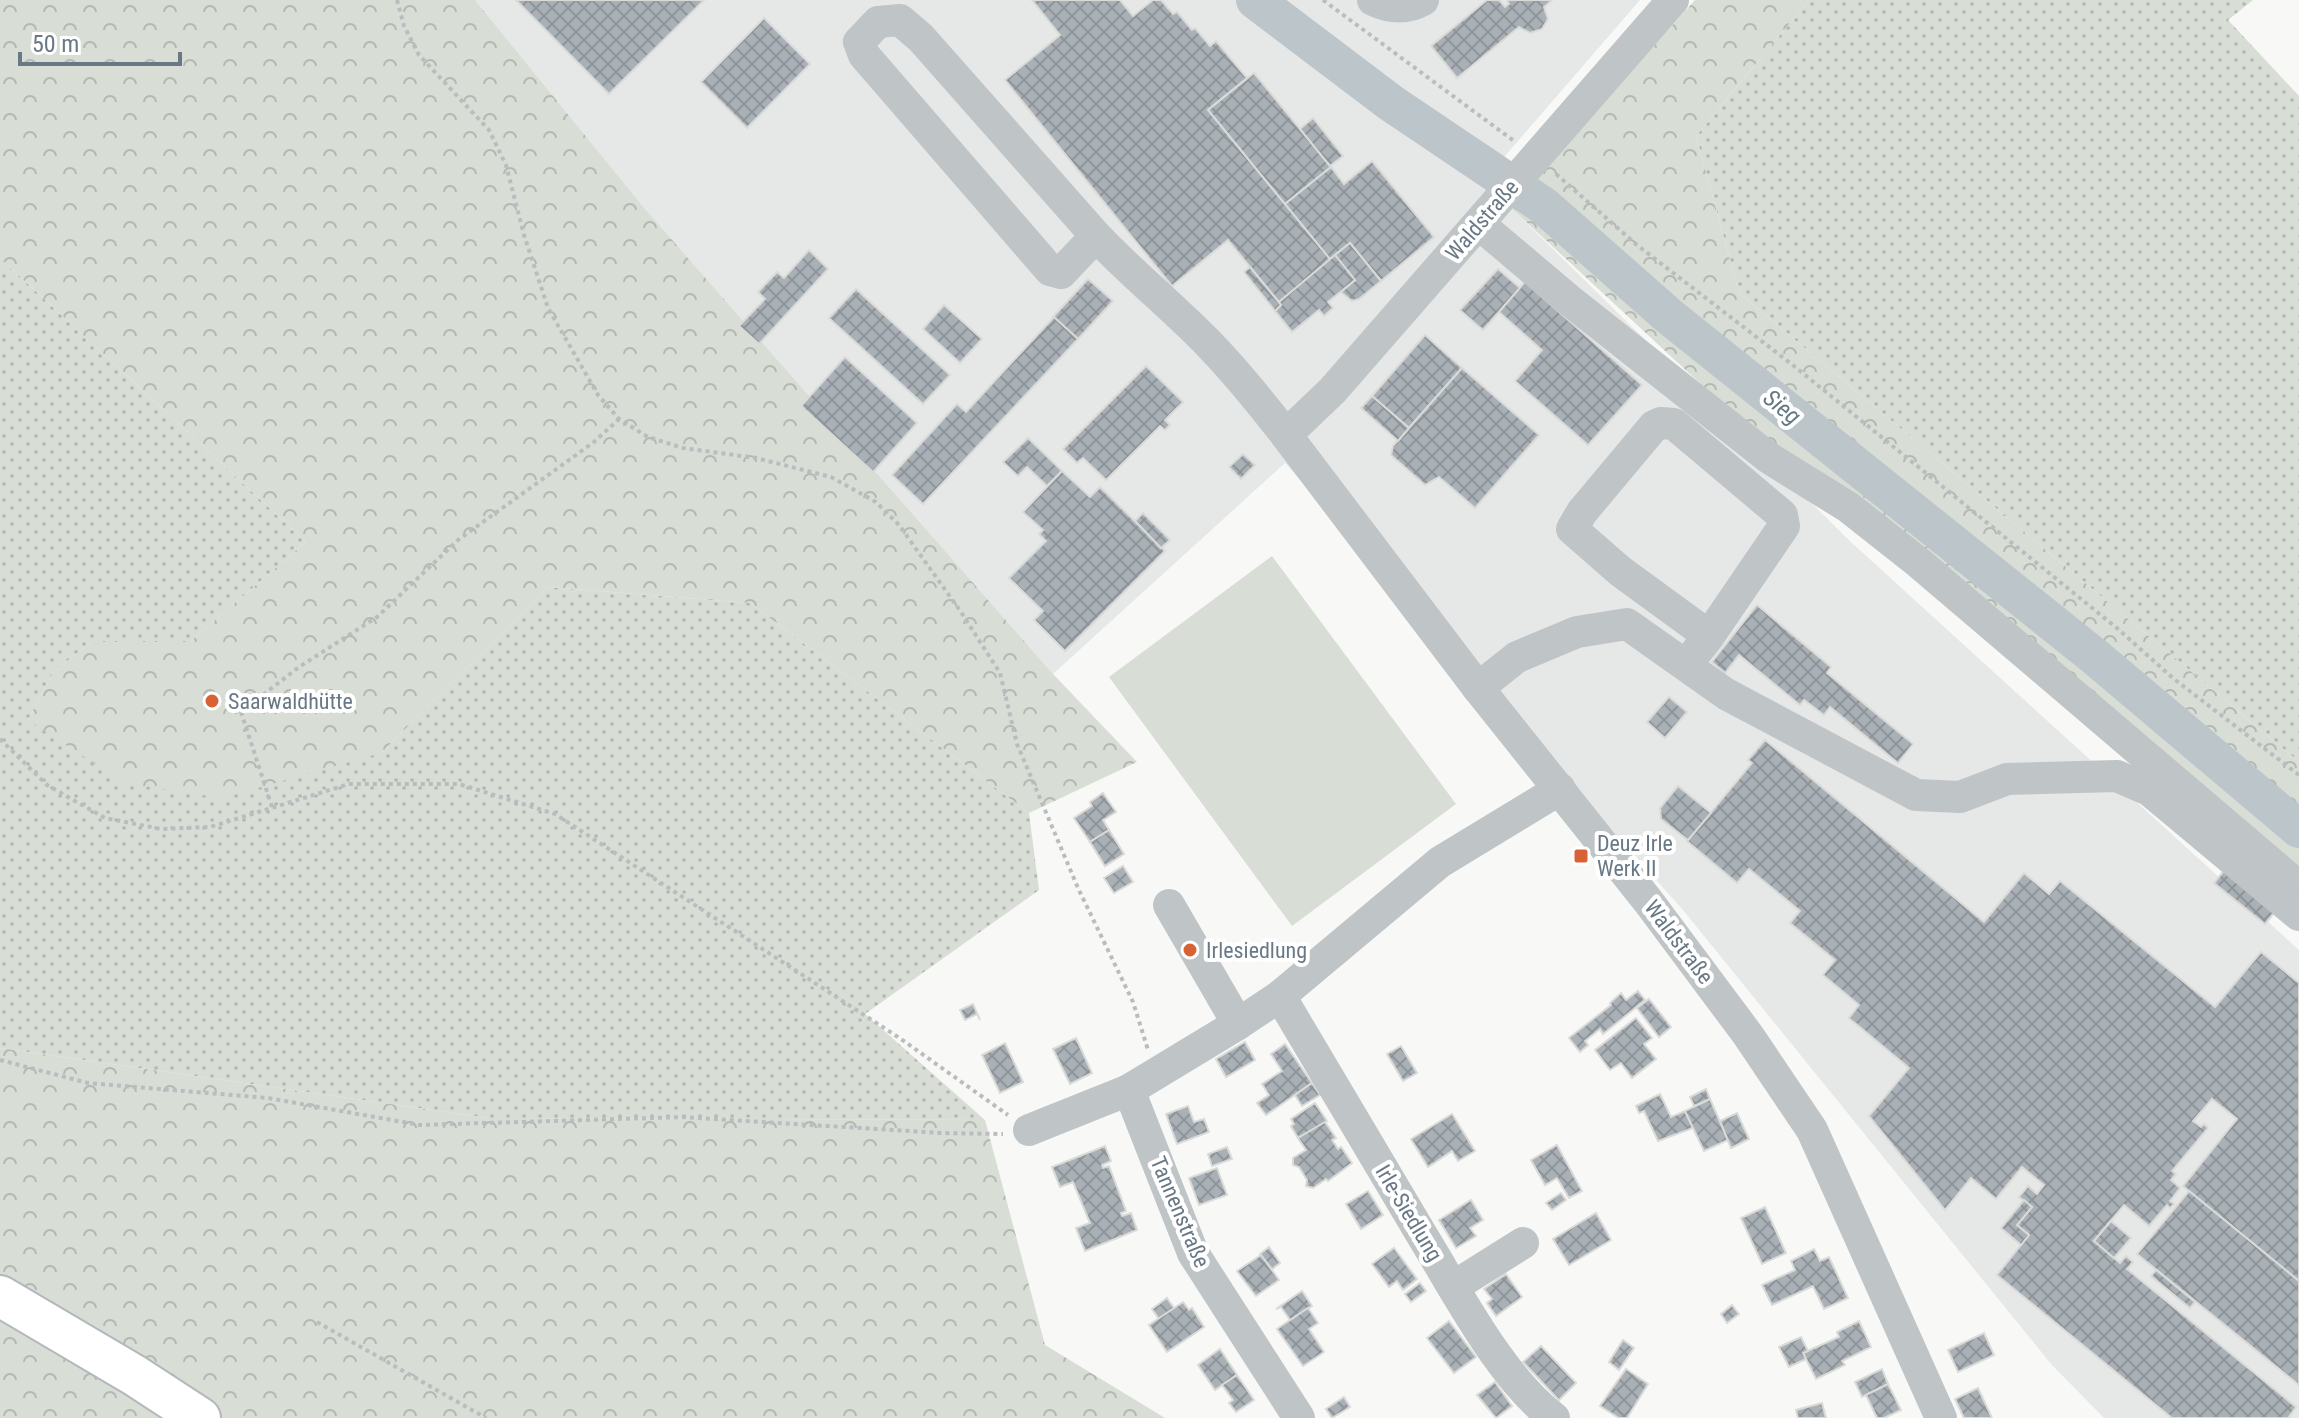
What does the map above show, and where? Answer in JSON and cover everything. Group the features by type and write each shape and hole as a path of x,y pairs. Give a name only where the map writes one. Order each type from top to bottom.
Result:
{"main road":[{"path":"0,1296 200,1418"}],"street":[{"path":"1373,0 1390,7 1412,6 1423,0"},
{"name":"Waldstraße","path":"1286,435 1333,390 1673,0"},
{"name":"Waldstraße","path":"1096,236 1061,273 1050,270 864,55 859,42 878,22 900,20 921,38 1122,264 1209,344 1252,391 1478,688 1648,901 1748,1035 1812,1130 1941,1418"},
{"path":"1479,224 1569,300 1769,458 1848,507 1919,563 2299,887"},
{"path":"1686,665 1709,636 1784,526 1782,515 1674,424 1661,423 1654,426 1574,522 1572,529 1620,571 1709,636"},
{"path":"1478,688 1517,657 1577,632 1627,624 1726,694 1916,795 1960,797 2007,779 2117,776 2149,790 2299,915"},
{"path":"1029,1130 1142,1083 1238,1024 1280,996 1440,862 1560,789"},
{"path":"1169,905 1238,1024"},
{"name":"Irle-Siedlung","path":"1280,996 1453,1287 1499,1357 1536,1404 1554,1418"},
{"name":"Tannenstraße","path":"1142,1083 1193,1253 1299,1418"},
{"path":"1453,1287 1523,1243"}],"path":[{"path":"397,0 404,26 419,55 489,130 506,165 524,235 548,308 598,395 619,419 648,437 683,448 756,458 831,477 876,502 899,525 1000,673 1017,744 1078,888 1133,1002 1142,1083"},
{"path":"1323,0 1794,366 2118,629 2174,679 2299,775"},
{"path":"272,807 241,712 299,667 377,617 458,540 594,442 619,419"},
{"path":"0,739 47,785 105,818 161,829 210,827 349,784 459,784 555,814 901,1039 1029,1130"},
{"path":"0,1060 88,1083 268,1098 420,1125 683,1117 940,1133 1003,1134 1029,1130"},
{"path":"317,1322 486,1418"}],"shaded area":[{"path":"475,0 1640,0 1485,179 1852,543 2299,950 2299,1418 2104,1418 2051,1364 1683,910 1285,463 1053,674 645,209"}],"green space":[{"path":"0,0 475,0 645,209 1053,674 1137,762 1029,813 750,603 548,587 381,753 222,798 124,783 28,720 54,671 93,641 191,641 306,542 0,258"},
{"path":"1695,0 1809,0 1696,136 1739,293 2299,762 2299,877 1774,452 1510,207"},
{"path":"1809,0 2253,0 2228,20 2299,96 2299,762 1739,293 1696,136"},
{"path":"0,258 306,542 191,641 93,641 54,671 28,720 381,753 548,587 750,603 1029,813 1039,890 865,1014 985,1120 488,1118 0,1048"},
{"path":"1272,556 1456,804 1292,926 1109,677"},
{"path":"0,1048 488,1118 985,1120 1045,1345 1165,1418 0,1418"}],"building":[{"path":"516,0 704,0 609,94"},
{"path":"1032,0 1120,0 1133,16 1153,0 1161,0 1173,14 1177,12 1192,30 1195,28 1210,46 1216,41 1247,78 1208,110 1331,260 1279,302 1228,240 1172,286 1005,80 1060,35"},
{"path":"1487,0 1499,0 1505,7 1509,4 1507,0 1552,0 1544,7 1548,19 1542,29 1530,33 1519,27 1457,78 1431,46"},
{"path":"764,18 810,64 747,128 701,82"},
{"path":"1254,73 1331,167 1285,204 1208,110"},
{"path":"1313,118 1343,156 1330,166 1300,129"},
{"path":"1372,161 1434,237 1381,281 1350,243 1330,259 1285,204 1331,167 1344,184"},
{"path":"1350,243 1381,281 1352,301 1341,292 1355,280 1335,255"},
{"path":"809,250 828,269 759,344 739,326 765,299 758,292 777,272 784,278"},
{"path":"1335,255 1355,280 1328,302 1333,308 1324,316 1319,310 1292,332 1275,311 1281,305 1279,302"},
{"path":"1250,267 1281,305 1275,311 1244,272"},
{"path":"1498,269 1520,288 1483,330 1460,310"},
{"path":"1088,279 1113,301 1078,339 1053,317"},
{"path":"1525,282 1642,385 1588,445 1515,381 1542,350 1499,312"},
{"path":"856,289 950,375 923,404 829,318"},
{"path":"944,305 982,339 960,363 923,329"},
{"path":"1054,317 1078,339 923,504 892,475 957,404 966,412"},
{"path":"1425,335 1462,368 1409,428 1372,396"},
{"path":"845,357 917,423 873,472 801,406"},
{"path":"1146,366 1183,402 1165,420 1170,425 1165,430 1160,426 1106,480 1083,458 1077,463 1063,449"},
{"path":"1462,368 1539,435 1475,508 1439,477 1425,485 1391,455 1393,446"},
{"path":"1372,396 1409,428 1398,441 1361,408"},
{"path":"1028,438 1062,471 1047,486 1027,467 1018,476 1003,462"},
{"path":"1243,454 1255,465 1241,479 1229,467"},
{"path":"1062,471 1090,497 1100,487 1165,551 1065,651 1034,620 1043,611 1009,578 1046,541 1039,534 1043,530 1023,512"},
{"path":"1143,513 1170,540 1161,548 1135,521"},
{"path":"1757,605 1831,667 1827,673 1913,744 1898,763 1830,707 1824,715 1804,700 1800,705 1739,655 1725,673 1712,662"},
{"name":"Saarwaldhütte","path":"212,692 222,703 213,710 203,698"},
{"path":"1669,697 1687,712 1665,738 1647,722"},
{"path":"1765,740 1984,922 2024,873 2049,894 2060,881 2215,1007 2261,952 2299,983 2299,1281 2183,1186 2237,1119 2212,1099 2193,1121 2208,1128 2172,1171 2176,1174 2171,1180 2180,1188 2170,1201 2174,1204 2170,1208 2167,1205 2149,1226 2124,1205 2094,1241 2120,1263 2126,1256 2133,1262 2127,1269 2296,1407 2288,1418 2172,1418 1997,1275 2029,1235 2017,1225 2032,1207 2019,1197 2028,1186 2037,1194 2044,1185 2022,1167 1996,1199 1971,1178 1945,1210 1869,1116 1909,1068 1849,1018 1859,1005 1823,975 1835,960 1790,923 1800,911 1749,869 1737,883 1687,841 1752,763 1748,760"},
{"path":"1678,786 1711,813 1688,840 1661,819 1660,808"},
{"path":"1103,793 1116,812 1103,820 1109,830 1090,842 1074,818 1092,806 1090,802"},
{"path":"1109,830 1124,854 1105,866 1090,842"},
{"path":"1123,866 1133,882 1114,893 1104,878"},
{"path":"2227,867 2278,908 2265,924 2214,883"},
{"path":"1638,991 1645,1000 1603,1034 1600,1029 1585,1041 1588,1045 1580,1052 1569,1038 1611,1005 1621,993 1626,1000"},
{"path":"1649,999 1671,1027 1659,1037 1637,1008"},
{"path":"973,1004 980,1020 977,1014 965,1020 960,1010"},
{"path":"1636,1018 1652,1038 1644,1044 1656,1059 1632,1078 1621,1063 1610,1070 1595,1050"},
{"path":"1076,1038 1092,1073 1070,1084 1053,1049"},
{"path":"1245,1042 1255,1060 1226,1077 1216,1059"},
{"path":"1005,1043 1023,1082 1000,1093 982,1055"},
{"path":"1285,1044 1312,1083 1266,1115 1257,1103 1269,1095 1262,1084 1282,1071 1271,1054"},
{"path":"1401,1046 1417,1073 1403,1081 1387,1054"},
{"path":"1312,1083 1320,1095 1302,1106 1295,1095"},
{"path":"1706,1089 1710,1099 1694,1106 1690,1097"},
{"path":"1660,1094 1671,1117 1685,1111 1693,1128 1658,1141 1644,1111 1639,1113 1636,1106"},
{"path":"1710,1099 1728,1140 1704,1151 1685,1111"},
{"path":"1315,1103 1327,1121 1298,1138 1291,1126 1294,1124 1291,1119"},
{"path":"1188,1106 1194,1122 1204,1119 1209,1132 1177,1144 1166,1114"},
{"path":"1737,1113 1749,1139 1731,1148 1720,1121"},
{"path":"1452,1114 1475,1151 1458,1161 1452,1151 1428,1167 1411,1139"},
{"path":"1325,1122 1336,1138 1332,1140 1352,1163 1313,1188 1306,1186 1307,1180 1299,1167 1293,1165 1293,1158 1306,1150 1298,1138"},
{"path":"1557,1145 1582,1191 1569,1198 1557,1178 1545,1185 1531,1160"},
{"path":"1105,1146 1111,1161 1102,1165 1103,1168 1109,1166 1126,1211 1121,1213 1122,1216 1131,1213 1137,1230 1085,1251 1076,1228 1090,1223 1073,1182 1060,1187 1052,1167"},
{"path":"1227,1147 1232,1159 1212,1166 1208,1154"},
{"path":"1217,1168 1227,1195 1199,1205 1189,1178"},
{"path":"1368,1191 1383,1215 1361,1229 1346,1204"},
{"path":"2189,1191 2299,1281 2299,1385 2137,1254"},
{"path":"1561,1193 1566,1200 1552,1210 1546,1203"},
{"path":"1471,1200 1483,1220 1470,1228 1476,1236 1456,1248 1439,1220"},
{"path":"2024,1200 2032,1207 2017,1225 2029,1235 2021,1245 2001,1228"},
{"path":"1765,1207 1786,1253 1762,1264 1741,1218"},
{"path":"1596,1213 1611,1240 1569,1265 1553,1239"},
{"path":"2111,1221 2131,1238 2114,1258 2094,1241"},
{"path":"1269,1247 1280,1263 1272,1269 1260,1254"},
{"path":"1394,1248 1417,1279 1403,1290 1397,1281 1389,1287 1372,1264"},
{"path":"1814,1249 1820,1261 1829,1257 1848,1298 1824,1309 1813,1286 1772,1305 1762,1285 1795,1270 1791,1261"},
{"path":"1261,1255 1279,1280 1256,1296 1237,1271"},
{"path":"2156,1270 2195,1302 2190,1308 2151,1276"},
{"path":"1506,1274 1522,1297 1496,1316 1487,1303 1492,1299 1484,1289"},
{"path":"1420,1283 1426,1291 1411,1302 1405,1294"},
{"path":"1302,1291 1312,1306 1290,1320 1281,1307 1276,1309"},
{"path":"1167,1298 1174,1308 1159,1319 1152,1309"},
{"path":"1183,1302 1189,1310 1192,1308 1204,1327 1167,1352 1149,1325"},
{"path":"1732,1305 1739,1314 1727,1323 1721,1314"},
{"path":"1308,1308 1318,1323 1309,1329 1324,1352 1303,1366 1277,1329"},
{"path":"1449,1321 1476,1357 1454,1373 1427,1338"},
{"path":"1859,1321 1871,1347 1842,1361 1845,1365 1816,1379 1803,1353 1839,1337 1837,1332"},
{"path":"1984,1333 1994,1355 1958,1372 1948,1350"},
{"path":"1801,1337 1808,1351 1803,1353 1806,1359 1789,1367 1779,1347"},
{"path":"1623,1340 1634,1348 1619,1370 1609,1362"},
{"path":"1541,1346 1576,1383 1559,1400 1523,1362"},
{"path":"1220,1349 1237,1375 1215,1390 1198,1365"},
{"path":"1626,1369 1648,1384 1627,1418 1619,1418 1600,1406"},
{"path":"1882,1369 1888,1384 1862,1397 1855,1382"},
{"path":"1237,1375 1254,1400 1236,1412 1229,1403 1233,1400 1222,1385"},
{"path":"1495,1382 1512,1406 1496,1418 1477,1395"},
{"path":"1888,1384 1901,1410 1877,1418 1866,1395"},
{"path":"1978,1388 1992,1418 1964,1418 1955,1399"},
{"path":"1344,1397 1350,1407 1332,1418 1326,1409"},
{"path":"1822,1403 1826,1418 1798,1418 1796,1410"}],"waterway":[{"name":"Sieg","path":"1255,0 1391,103 1544,206 1670,317 2094,656 2299,829"}],"place":[{"name":"Saarwaldhütte","path":"212,701"},
{"name":"Deuz Irle Werk II","path":"1581,856"},
{"name":"Irlesiedlung","path":"1190,950"}]}
